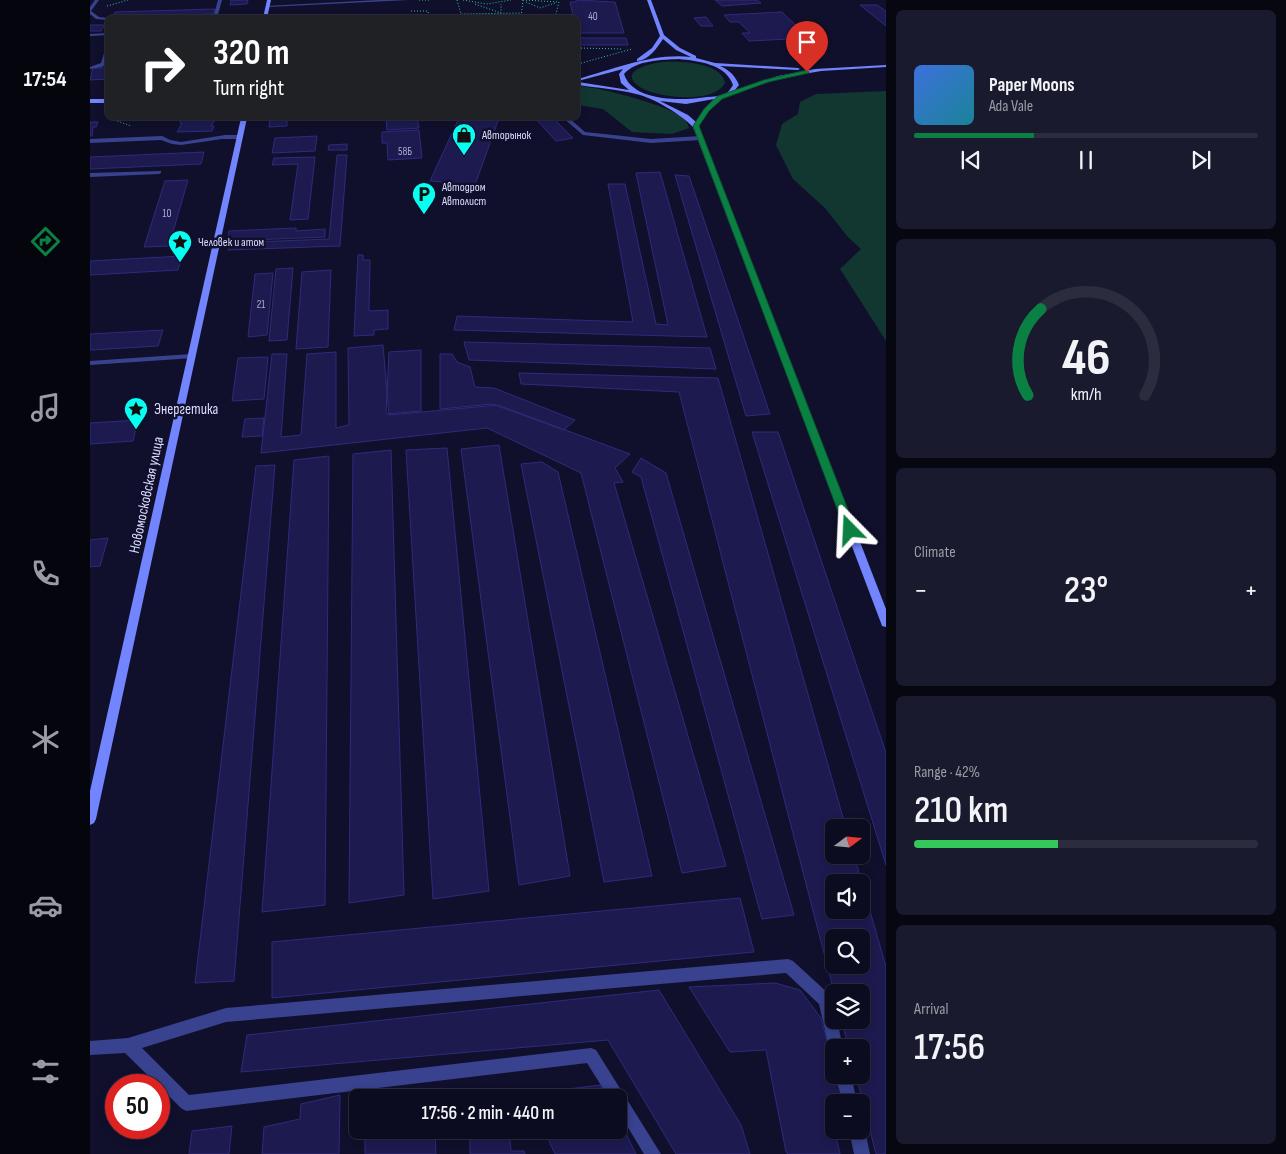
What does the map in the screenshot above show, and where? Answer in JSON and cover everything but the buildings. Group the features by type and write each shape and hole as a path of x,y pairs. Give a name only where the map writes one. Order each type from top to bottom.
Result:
{"main road":[{"path":"266,15 269,0"},
{"path":"649,0 662,36 678,49 702,61"},
{"path":"580,81 636,62 654,49 662,36"},
{"path":"636,62 656,58 679,58 710,63 725,69 734,77 736,85 730,93"},
{"path":"710,63 820,70"},
{"path":"628,66 621,74 624,83 636,92"},
{"path":"649,97 686,102 720,97 780,77 820,70 886,66"},
{"path":"580,82 636,92 686,116 696,126 886,623"},
{"path":"696,126 706,110 720,97"},
{"path":"90,101 105,101"},
{"name":"Новомосковская улица","path":"90,820 244,120"}],"lane":[{"path":"96,0 90,11 98,18"},
{"path":"216,15 220,0"},
{"path":"268,6 407,0"},
{"path":"90,18 105,19"},
{"path":"90,35 105,34"},
{"path":"90,68 104,63"},
{"path":"568,120 582,133 651,141 701,138"},
{"path":"90,142 162,138 169,143 202,142 216,138 240,137"},
{"path":"90,175 159,172"},
{"path":"90,363 191,356"},
{"path":"90,1048 128,1045 226,1015 788,966 825,1000 834,1039"},
{"path":"128,1045 186,1103 592,1055 653,1154"},
{"path":"858,1139 862,1154"}],"path":[{"path":"457,0 461,14 521,13 523,0"},
{"path":"463,0 501,13"},
{"path":"472,3 502,4 511,0"},
{"path":"523,0 540,8 559,2"},
{"path":"523,0 559,2"},
{"path":"556,15 559,2"},
{"path":"501,13 502,4"},
{"path":"580,48 654,49"},
{"path":"580,63 628,49"}],"green space":[{"path":"663,62 699,64 708,67 722,76 725,83 719,90 709,94 697,97 683,97 669,96 645,90 633,80 632,75 640,68"},
{"path":"580,86 649,102 683,118 689,128 672,134 632,132 603,109 580,105"},
{"path":"886,91 886,341 840,269 861,249 847,236 825,208 793,179 776,145 782,124 798,114 800,102 816,94"}],"place":[{"name":"Авторынок","path":"464,156"},
{"name":"Автодром Автолист","path":"424,215"},
{"name":"Человек и атом","path":"180,263"},
{"name":"Энергетика","path":"136,430"}],"route":[{"path":"807,72 766,81 720,97 706,110 696,126 850,530"}]}
